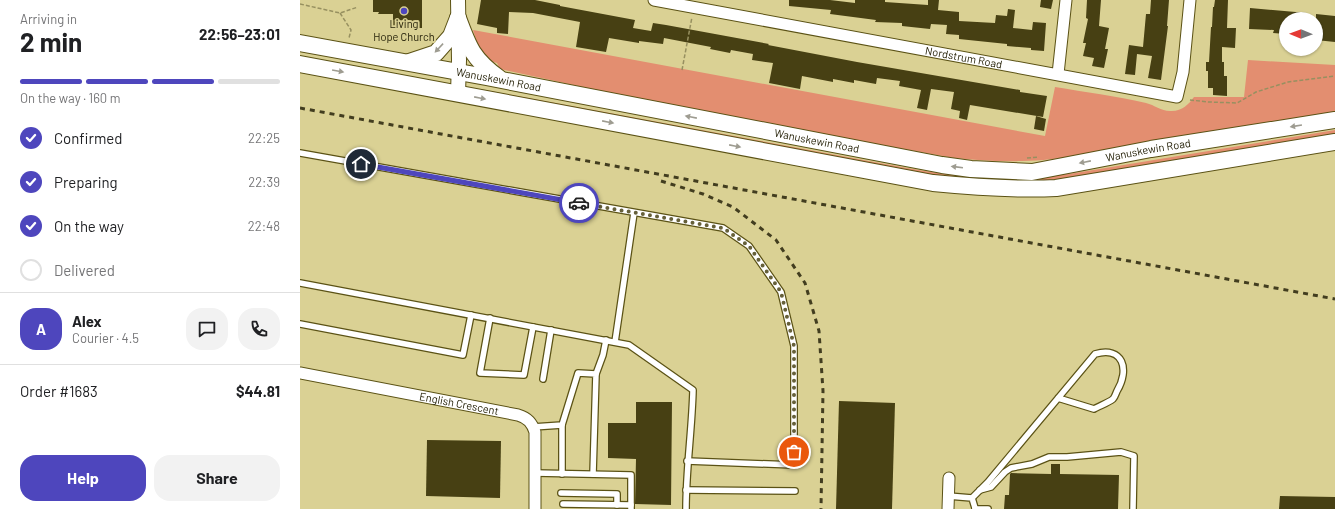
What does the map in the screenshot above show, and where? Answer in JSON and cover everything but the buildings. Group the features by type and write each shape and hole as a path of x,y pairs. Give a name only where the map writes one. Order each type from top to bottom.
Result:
{"main road":[{"path":"407,63 436,53 450,36 458,18"},
{"path":"458,18 474,54 486,68 502,80"},
{"name":"Wanuskewin Road","path":"300,43 502,80 942,165 971,169 1032,172 1151,149 1335,120"},
{"name":"Wanuskewin Road","path":"300,64 925,182 980,188 1056,188 1335,142"}],"street":[{"path":"458,0 458,94"},
{"name":"Nordstrum Road","path":"654,0 692,7 705,5 1177,97 1183,72 1190,0"},
{"path":"1058,74 1066,0"},
{"name":"English Crescent","path":"300,373 518,414 526,418 533,427"},
{"path":"533,427 536,441 535,509"},
{"path":"948,509 949,478"}],"lane":[{"path":"300,153 723,228 749,246 781,292 794,346 794,465 687,461"},
{"path":"615,342 634,213"},
{"path":"300,283 629,345 693,390 687,461 686,509"},
{"path":"300,324 463,355 471,315"},
{"path":"490,318 480,373 524,375 533,327"},
{"path":"543,379 551,330"},
{"path":"593,474 596,374 604,355 606,340"},
{"path":"948,496 972,498 1095,354 1103,351 1111,352 1121,361 1124,368 1122,382 1113,399 1094,409 1058,398"},
{"path":"562,474 562,425 578,373 596,374"},
{"path":"533,427 562,425"},
{"path":"980,490 991,487 1005,472 1011,468 1032,464 1049,457 1067,457 1121,452 1134,456 1133,509"},
{"path":"535,473 631,475 631,507 617,505 562,504"},
{"path":"686,490 795,492"},
{"path":"562,493 617,494 617,505"},
{"path":"972,498 975,509 988,509"}],"path":[{"path":"300,4 340,13 358,7"},
{"path":"682,70 692,18 692,7"},
{"path":"340,13 351,30 348,45"},
{"path":"1190,100 1237,103 1256,92 1288,82 1335,76"},
{"path":"1025,158 1041,157"}],"shaded area":[{"path":"473,30 1045,136 1055,87 1123,98 1149,104 1168,111 1176,111 1185,107 1194,97 1244,97 1248,60 1335,65 1335,114 1078,156 1005,161 954,158 599,94 578,86 500,69 497,63 487,60 479,49"},
{"path":"484,91 905,168 980,177 1018,177 1069,174 1335,130 1335,134 1064,179 1016,182 954,179"}],"railway":[{"path":"300,108 1335,299"},
{"path":"661,181 703,194 733,207 776,240 805,283 819,331 823,391 821,509"}],"way so far":[{"path":"579,203 723,228 749,246 781,292 794,346 794,452"}],"place":[{"name":"Living Hope Church","path":"404,11"}],"route":[{"path":"361,164 579,203"}]}
